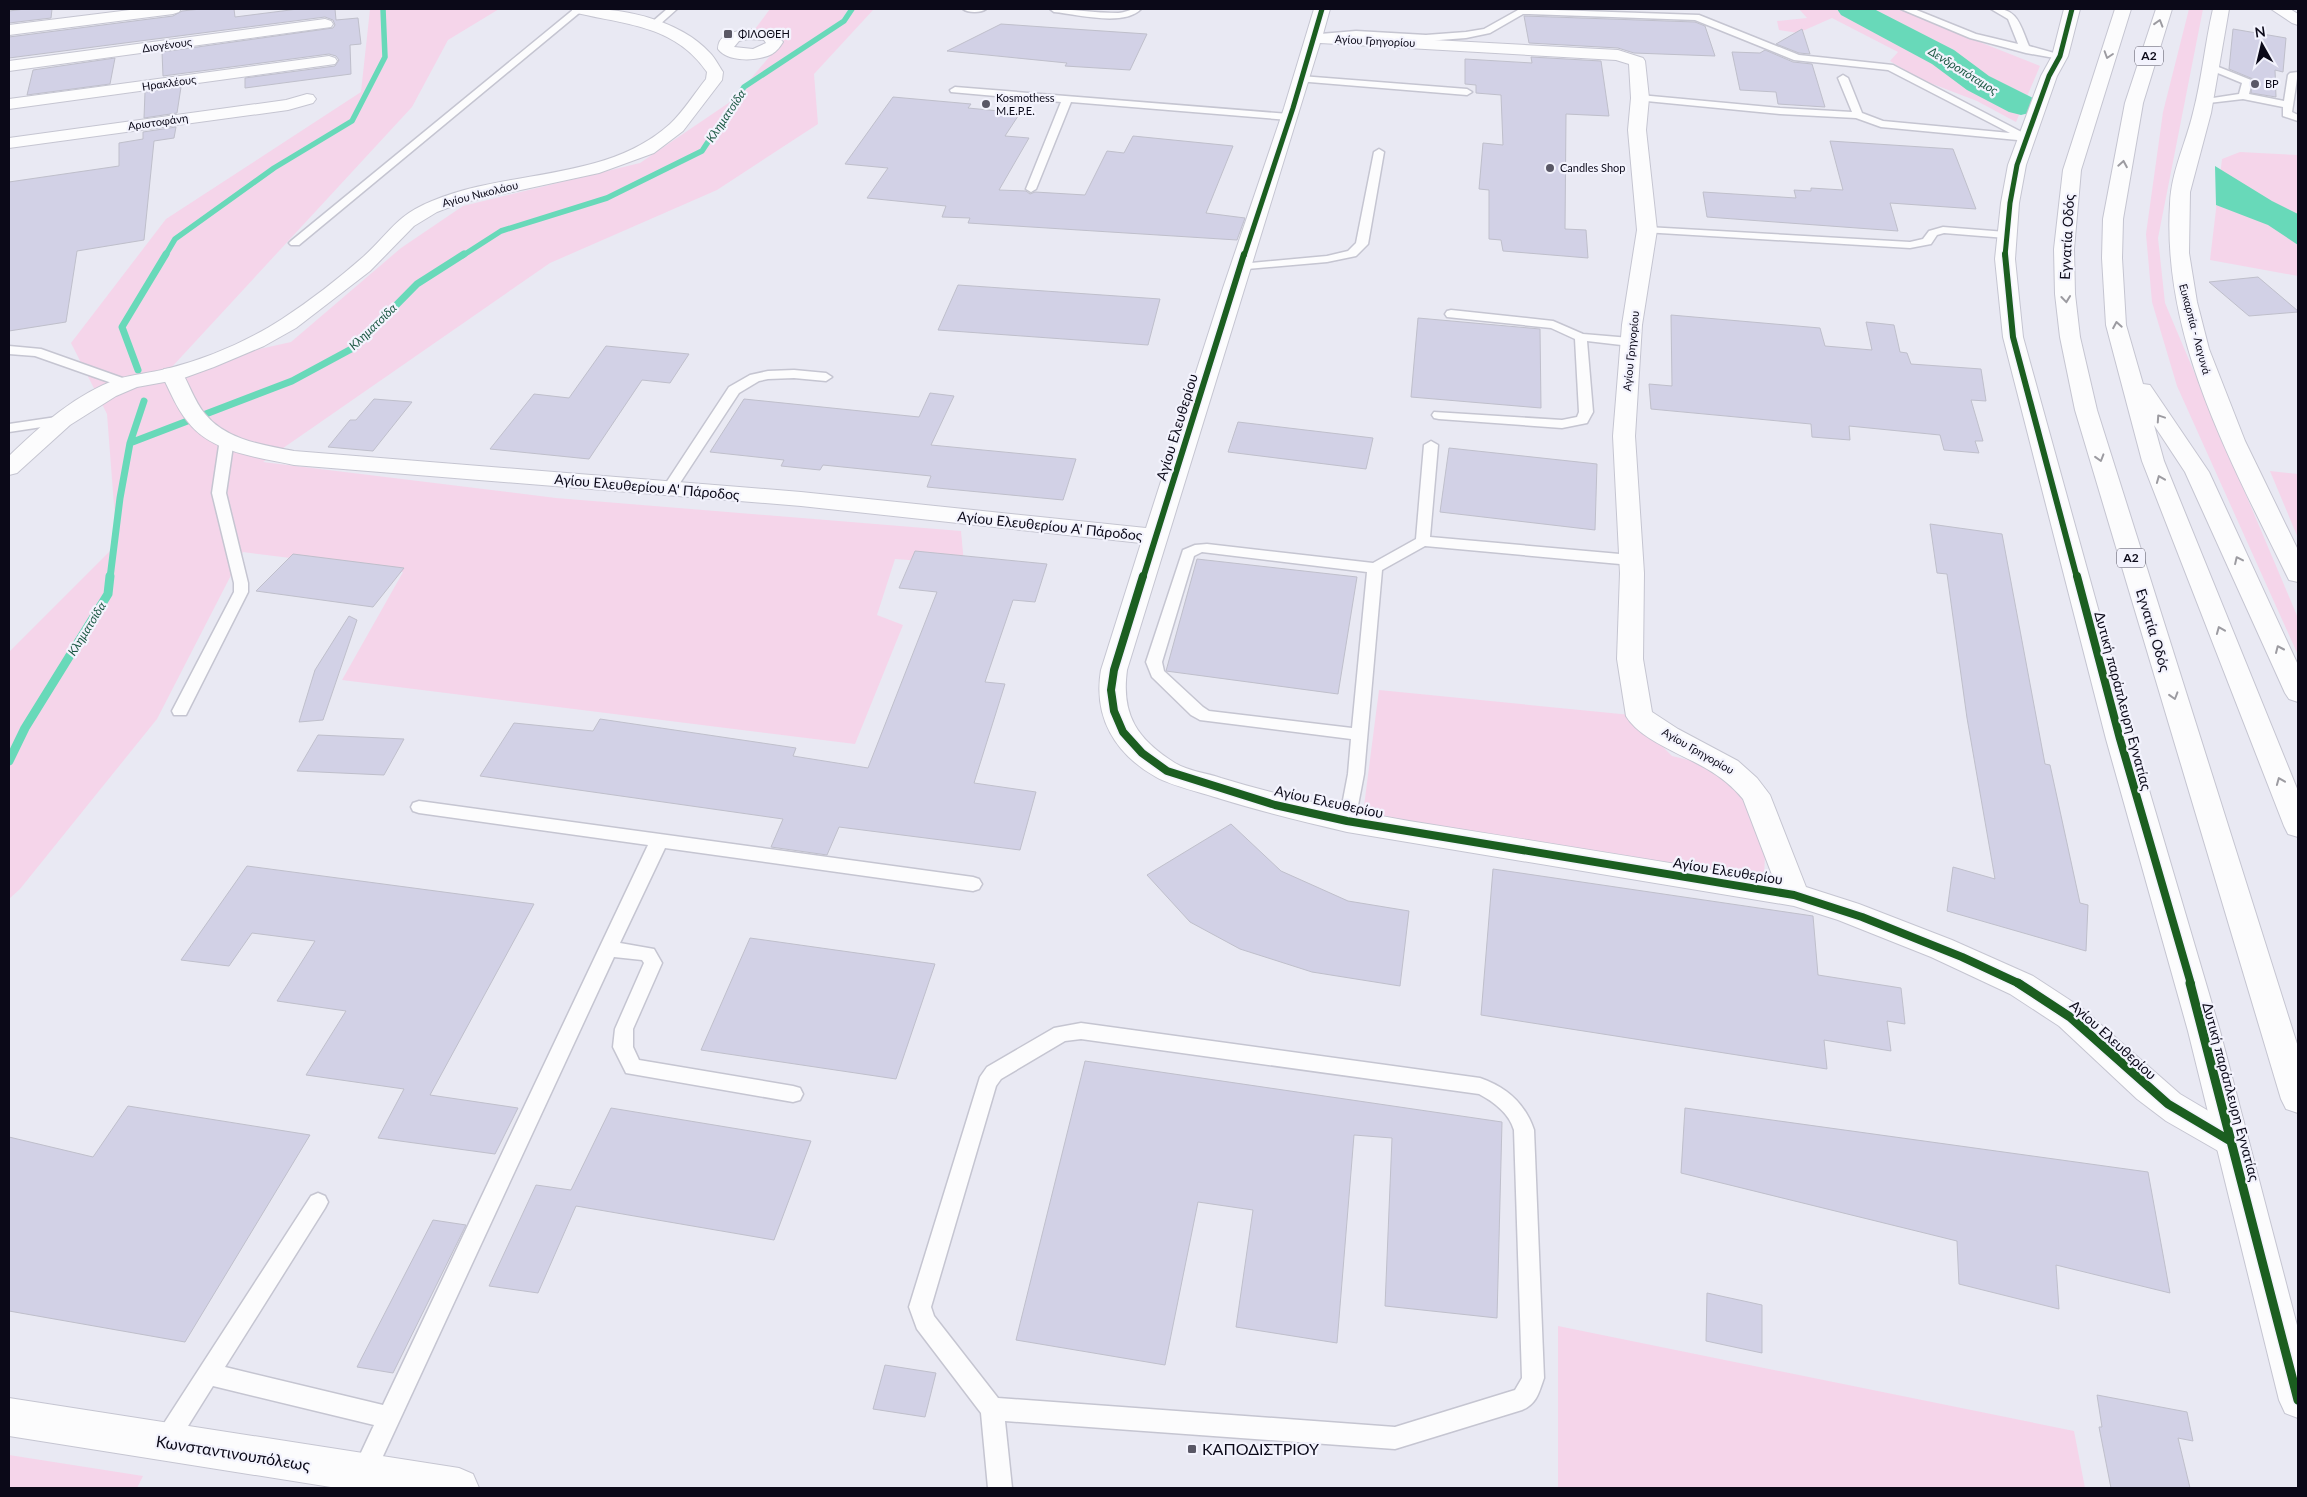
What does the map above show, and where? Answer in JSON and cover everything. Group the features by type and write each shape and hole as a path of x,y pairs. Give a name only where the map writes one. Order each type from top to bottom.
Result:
{"main road":[{"path":"9,30 173,9"},
{"name":"Αγίου Νικολάου","path":"9,468 44,434 81,407 126,384 172,374 234,352 302,316 372,259 404,224 435,206 455,198 593,169 648,148 677,127 714,80 715,72 704,56 669,30 655,24 578,9"},
{"name":"Αγίου Ελευθερίου","path":"1322,9 1139,586 1113,677 1111,690 1114,711 1123,732 1142,753 1167,771 1276,805 1347,821 1794,895 1819,901 1934,946 2023,987 2056,1006 2083,1026 2144,1085 2202,1126 2232,1142"},
{"name":"Δυτική παράπλευρη Εγνατίας","path":"2072,9 2060,56 2049,76 2017,165 2006,235 2007,294 2013,337 2151,849 2204,1031 2298,1400"},
{"name":"Εγνατία Οδός","path":"2123,9 2072,170 2064,249 2065,294 2070,337 2086,410 2298,1099"},
{"name":"Α2","path":"2164,9 2134,103 2113,219 2112,258 2116,325 2153,461 2298,826"},
{"name":"Ευκαρπία - Λαγυνά","path":"2221,9 2204,102 2183,170 2179,202 2179,254 2183,294 2204,367 2217,401 2298,574"},
{"path":"2279,9 2298,20"},
{"name":"Διογένους","path":"9,66 325,24"},
{"name":"Αγίου Γρηγορίου","path":"1314,38 1624,56 1634,59 1638,64 1640,98 1638,130 1647,230 1630,342 1624,436 1631,560 1630,659 1640,716 1672,738 1734,771 1746,781 1756,795 1794,895"},
{"path":"704,56 726,49"},
{"name":"Ηρακλέους","path":"9,104 329,61"},
{"name":"Αριστοφάνη","path":"9,143 288,105 308,99"},
{"path":"2130,372 2197,472 2298,692"},
{"name":"Αγίου Ελευθερίου Α' Πάροδος","path":"172,374 196,418 214,433 247,448 321,461 801,499 1156,537"},
{"name":"Κωνσταντινουπόλεως","path":"9,1417 458,1488"}],"lane":[{"path":"295,243 578,9"},
{"path":"655,24 672,9"},
{"path":"968,9 981,9"},
{"path":"1054,9 1119,16 1129,14 1136,9"},
{"path":"1906,9 1973,36 2026,50 2060,56"},
{"path":"1996,9 2012,17 2026,50"},
{"path":"1314,38 1353,34 1426,38 1466,35 1487,31 1521,12 1529,10 1692,16 1798,58 1890,67 2028,138"},
{"path":"2211,67 2247,82 2243,96"},
{"path":"2298,75 2294,75 2287,114 2298,118"},
{"path":"1843,78 1858,115"},
{"path":"1301,79 1467,92"},
{"path":"955,90 1289,117"},
{"path":"2204,102 2243,96 2288,105"},
{"path":"1640,98 1780,112 1858,115 1881,124 2028,138"},
{"path":"1031,189 1067,99"},
{"path":"1240,268 1327,260 1352,254 1362,244 1379,152"},
{"path":"1647,230 1910,245 1927,242 1933,233 1943,230 2006,235"},
{"path":"1451,314 1552,324 1581,337 1630,342"},
{"path":"1439,415 1562,424 1577,423 1582,420 1586,412 1581,337"},
{"path":"9,350 37,352 126,384"},
{"path":"670,489 734,390 754,378 768,375 794,374 826,377"},
{"path":"9,428 63,420"},
{"path":"180,711 241,592 241,583 219,493 227,439"},
{"path":"1423,541 1432,445"},
{"path":"1359,734 1206,716 1197,711 1157,673 1154,662 1185,557 1193,550 1207,548 1375,568 1423,541 1631,560"},
{"path":"1347,821 1356,774 1375,568"},
{"path":"419,807 973,884"},
{"path":"363,1474 660,841"},
{"path":"609,948 648,954 653,963 624,1028 623,1048 633,1067 793,1094"},
{"path":"992,1409 1395,1438 1522,1399 1528,1393 1533,1378 1524,1130 1521,1120 1494,1091 1480,1086 1080,1030 1062,1034 999,1069 990,1077 921,1299 921,1315 992,1409 1000,1488"},
{"path":"164,1442 318,1202"},
{"path":"208,1374 390,1418"}],"shaded area":[{"path":"370,9 499,9 448,40 412,107 170,369 291,342 401,248 463,206 640,163 733,100 785,38 788,31 755,29 770,9 874,9 814,74 818,124 717,190 550,263 263,462 556,498 961,531 964,564 895,559 877,615 903,625 855,744 342,680 403,572 243,552 157,719 20,889 9,899 9,652 117,544 107,414 71,343 166,219 361,92"},
{"path":"1799,9 1903,9 2040,66 2016,122 1977,101 1917,78 1890,61 1898,52 1832,18 1798,33 1779,30 1777,21 1807,18"},
{"path":"2189,9 2203,9 2158,238 2165,303 2298,618 2298,655 2177,386 2152,302 2146,234 2163,112"},
{"path":"2240,152 2298,155 2298,276 2210,260 2222,159"},
{"path":"2215,166 2272,201 2298,214 2298,245 2268,225 2216,205"},
{"path":"2270,471 2298,474 2298,538"},
{"path":"1379,690 1631,715 1672,756 1734,771 1766,823 1764,881 1363,814"},
{"path":"1558,1326 2074,1431 2085,1488 1558,1488"},
{"path":"9,1455 143,1476 137,1488 9,1488"}],"building":[{"path":"52,9 51,18 9,23 9,11"},
{"path":"234,9 235,17 298,9 335,9 336,20 358,18 361,44 350,45 351,74 245,88 245,78 335,66 339,60 336,56 329,54 163,76 162,52 333,28 335,25 333,20 325,17 9,58 9,37 173,16 182,11"},
{"path":"1524,16 1695,22 1705,26 1715,56 1634,53 1618,48 1529,43"},
{"path":"1001,24 1147,34 1130,70 1065,66 1067,63 947,51"},
{"path":"1802,29 1810,54 1799,53 1776,44"},
{"path":"2233,29 2286,38 2283,72 2275,70 2276,97 2251,93 2253,79 2229,69"},
{"path":"1765,50 1793,62 1812,64 1825,107 1778,104 1776,92 1740,90 1732,52 1760,53"},
{"path":"1531,57 1601,61 1609,116 1566,114 1565,229 1586,230 1588,258 1503,251 1501,240 1489,239 1489,190 1479,189 1483,143 1503,145 1501,95 1476,93 1476,85 1465,84 1465,59 1532,63"},
{"path":"115,58 110,84 27,95 33,70"},
{"path":"181,87 177,113 144,118 145,92"},
{"path":"893,97 971,104 968,108 1020,113 1005,136 1029,138 999,190 1026,191 1030,194 1035,192 1085,195 1107,151 1124,153 1133,136 1233,146 1206,213 1245,218 1237,240 968,223 970,218 942,217 946,206 867,198 888,168 845,164"},
{"path":"176,127 174,138 154,141 144,240 77,251 66,322 9,331 9,182 119,166 119,143 143,139 143,132"},
{"path":"1830,141 1953,149 1976,209 1890,203 1898,231 1707,217 1703,192 1796,198 1794,190 1811,191 1811,188 1843,190"},
{"path":"2258,277 2298,312 2249,316 2209,282"},
{"path":"958,285 1160,299 1148,345 938,330"},
{"path":"1671,315 1820,328 1825,346 1872,350 1866,322 1894,325 1900,352 1907,353 1911,364 1981,369 1986,401 1971,400 1983,441 1975,441 1979,453 1944,450 1940,435 1849,426 1850,440 1812,437 1811,424 1651,409 1649,384 1672,386"},
{"path":"1418,318 1540,329 1541,408 1411,397"},
{"path":"606,346 689,354 670,383 642,380 589,459 490,449 534,394 569,398"},
{"path":"930,393 954,396 931,445 1076,459 1063,500 927,487 931,476 823,465 820,470 781,466 784,460 710,452 744,399 919,417"},
{"path":"374,399 412,402 373,451 328,447 350,420 356,420"},
{"path":"1238,422 1373,438 1366,469 1228,452"},
{"path":"1449,448 1597,464 1595,530 1440,512"},
{"path":"1930,524 2002,534 2045,764 2050,765 2080,903 2088,905 2086,951 1947,911 1953,867 1995,879 1967,718 1947,574 1937,573"},
{"path":"915,551 1047,564 1035,602 1013,600 985,682 1005,684 974,783 1036,792 1020,850 839,827 827,855 771,847 783,819 480,776 514,723 593,731 600,719 796,748 793,756 868,768 937,592 899,588"},
{"path":"293,554 404,568 373,607 256,591"},
{"path":"1197,559 1357,577 1338,694 1166,671"},
{"path":"349,616 357,620 323,720 299,722 315,670"},
{"path":"318,735 404,739 384,775 297,771"},
{"path":"1231,824 1281,871 1348,901 1409,911 1400,986 1312,972 1240,949 1190,922 1147,875"},
{"path":"247,866 534,904 430,1095 518,1108 495,1154 378,1138 404,1089 306,1075 346,1011 277,1001 315,941 252,933 229,966 181,960"},
{"path":"1493,869 1813,916 1818,975 1901,988 1905,1024 1887,1021 1891,1051 1824,1040 1827,1069 1481,1015"},
{"path":"750,938 935,964 896,1079 701,1050"},
{"path":"1085,1061 1502,1122 1497,1318 1385,1306 1392,1138 1354,1135 1337,1343 1236,1327 1253,1210 1198,1202 1165,1365 1016,1340"},
{"path":"128,1106 310,1135 185,1342 9,1311 9,1137 93,1157"},
{"path":"611,1108 811,1141 774,1240 576,1206 538,1293 489,1286 536,1185 571,1190"},
{"path":"1685,1108 2148,1172 2170,1293 2056,1265 2059,1309 1959,1284 1957,1241 1681,1173"},
{"path":"433,1220 466,1225 393,1373 357,1367"},
{"path":"1707,1293 1762,1305 1762,1353 1706,1341"},
{"path":"885,1365 936,1373 925,1417 873,1409"},
{"path":"2097,1395 2187,1412 2193,1441 2178,1438 2190,1488 2111,1488 2099,1427 2102,1427"}],"waterway":[{"name":"Κληματσίδα","path":"165,256 175,239 274,168 352,121 385,57 383,9"},
{"name":"Κληματσίδα","path":"462,256 501,231 607,198 702,151 744,87 844,21 852,9"},
{"name":"Δενδροπόταμος","path":"1852,9 1943,57 1978,83 2021,105"},
{"name":"Κληματσίδα","path":"138,370 122,327 166,254"},
{"name":"Κληματσίδα","path":"130,443 292,381 355,347 417,284 464,254"},
{"path":"130,443 144,401"},
{"name":"Κληματσίδα","path":"110,578 120,498 130,443"},
{"name":"Κληματσίδα","path":"9,761 25,728 108,594 110,576"}],"cycle path":[{"path":"1322,9 1293,108 1233,288 1114,670 1111,690 1114,711 1123,732 1142,753 1167,771 1275,805 1347,821 1794,895 1848,912 1982,966 2022,985 2058,1008 2082,1027 2158,1097 2189,1118 2232,1142"},
{"path":"2072,9 2060,56 2049,76 2017,165 2010,203 2005,259 2013,337 2120,739 2204,1031 2298,1400"}],"place":[{"name":"ΦΙΛΟΘΕΗ","path":"728,34"},
{"name":"BP","path":"2255,84"},
{"name":"Kosmothess M.E.P.E.","path":"986,104"},
{"name":"Candles Shop","path":"1550,168"},
{"name":"ΚΑΠΟΔΙΣΤΡΙΟΥ","path":"1192,1449"}]}
